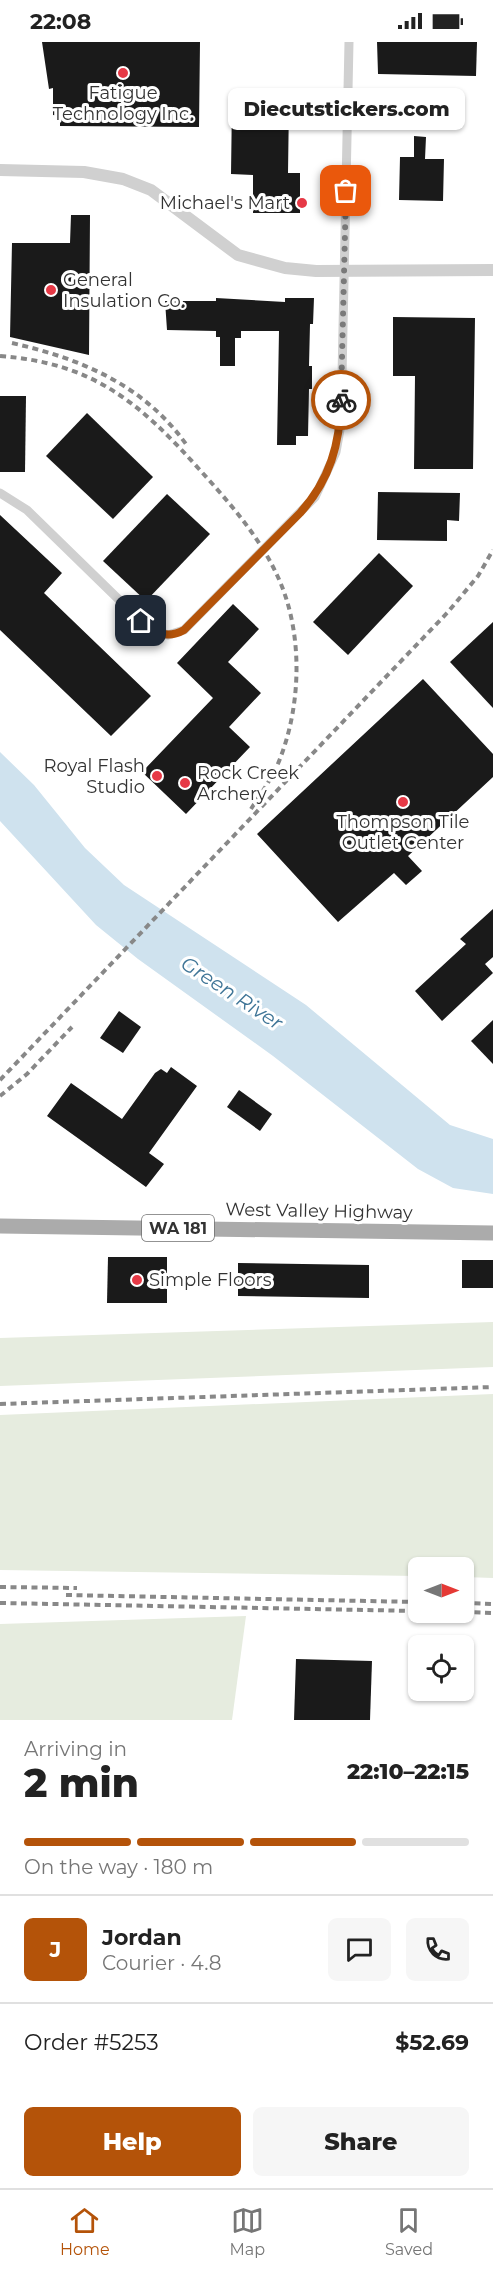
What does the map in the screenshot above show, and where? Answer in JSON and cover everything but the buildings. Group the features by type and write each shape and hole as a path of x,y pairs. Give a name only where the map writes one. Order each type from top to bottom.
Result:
{"main road":[{"name":"West Valley Highway","path":"0,1226 493,1233"}],"street":[{"path":"0,493 27,510 150,629 168,635 184,630 315,497 326,478 336,452 340,424 349,42"},
{"path":"0,170 84,172 123,179 159,195 238,255 285,268 345,271 493,270"}],"shaded area":[{"path":"493,1322 493,1367 0,1386 0,1338"},
{"path":"493,1394 493,1578 474,1577 474,1557 408,1557 408,1576 0,1570 0,1415"},
{"path":"246,1616 232,1720 0,1720 0,1624"}],"water":[{"name":"Green River","path":"0,752 34,785 85,848 124,885 306,1005 450,1125 493,1139 493,1194 453,1188 418,1169 273,1056 138,959 96,925 0,821"}],"railway":[{"path":"12,343 63,357 110,378 153,407 188,447"},
{"path":"0,356 33,360 62,367 88,377 112,390 134,406 177,445 221,494 242,519 270,561 286,597 292,621 295,645 295,695 291,720 277,766 251,809"},
{"path":"0,1080 448,612 478,576 493,550"},
{"path":"0,1096 27,1074 72,1027"},
{"path":"0,1404 493,1387"},
{"path":"0,1587 77,1588"},
{"path":"66,1595 408,1602"},
{"path":"0,1603 408,1611"},
{"path":"474,1603 493,1604"},
{"path":"474,1612 493,1613"}],"way so far":[{"path":"341,400 346,191"}],"place":[{"name":"Fatigue Technology Inc.","path":"123,73"},
{"name":"Diecutstickers.com","path":"346,191"},
{"name":"Michael's Mart","path":"302,203"},
{"name":"General Insulation Co.","path":"51,290"},
{"name":"Royal Flash Studio","path":"157,776"},
{"name":"Rock Creek Archery","path":"185,783"},
{"name":"Thompson Tile Outlet Center","path":"403,802"},
{"name":"Simple Floors","path":"137,1280"}],"route":[{"path":"141,621 160,634 176,635 184,630 315,497 326,478 336,452 341,400"}]}
